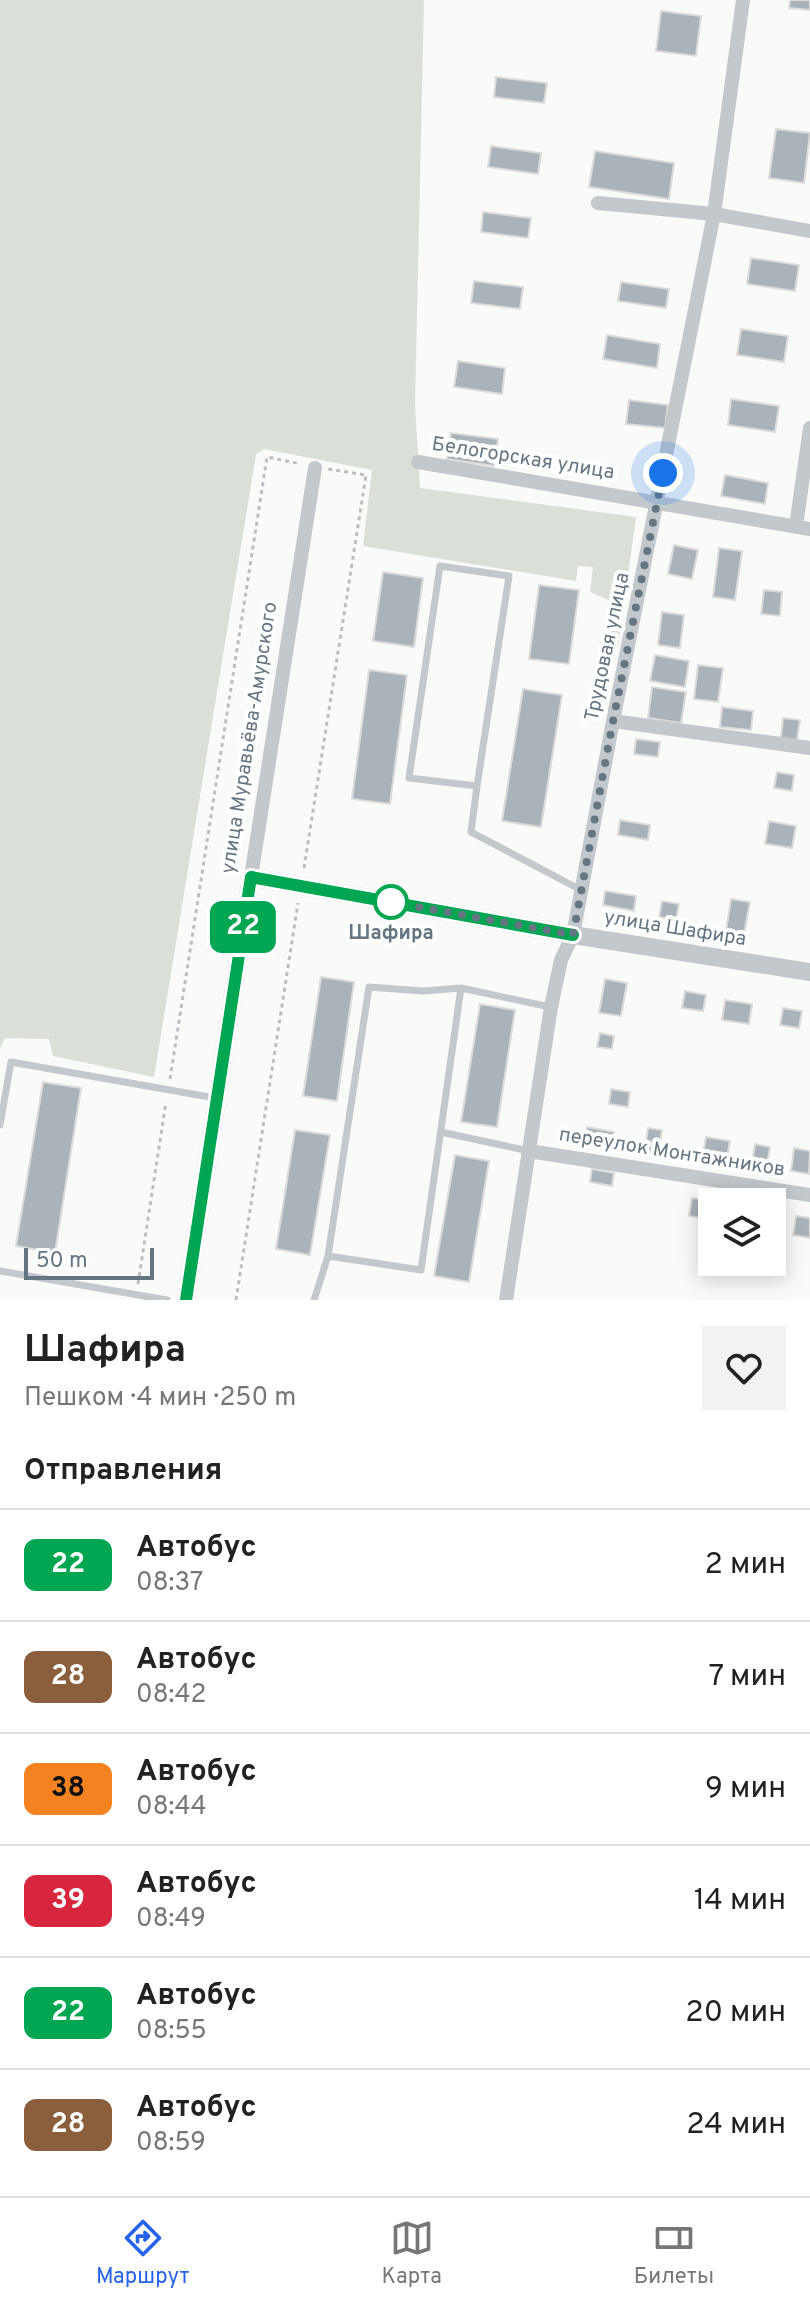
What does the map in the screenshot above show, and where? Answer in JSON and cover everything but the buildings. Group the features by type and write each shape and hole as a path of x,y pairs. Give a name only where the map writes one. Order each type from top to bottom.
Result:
{"street":[{"name":"Трудовая улица","path":"506,1300 551,1007 561,960 573,935 714,214 743,0"},
{"path":"598,203 714,214 810,231"},
{"path":"803,528 810,428"},
{"name":"Белогорская улица","path":"418,462 803,528"},
{"name":"улица Муравьёва-Амурского","path":"186,1300 315,468"},
{"path":"613,721 810,748"},
{"name":"улица Шафира","path":"251,877 573,935 810,972"},
{"name":"переулок Монтажников","path":"529,1151 810,1195"}],"lane":[{"path":"477,786 409,778 440,566 509,576 471,832 581,890"},
{"path":"314,1300 328,1256 369,987 423,991 461,988 551,1007"},
{"path":"328,1256 421,1270 461,988"},
{"path":"0,1125 11,1062 217,1098"},
{"path":"441,1132 529,1151"},
{"path":"0,1271 167,1300"}],"shaded area":[{"path":"0,0 424,0 415,405 420,488 636,517 618,648 603,646 610,601 590,592 593,567 578,566 576,581 363,546 372,470 264,449 256,454 154,1077 53,1056 49,1039 5,1038 0,1049"}],"bus line":[{"name":"22","path":"186,1300 251,877 573,935"}],"place":[{"name":"Шафира","path":"391,902"}],"route":[{"path":"391,902 573,935 663,473"}]}
